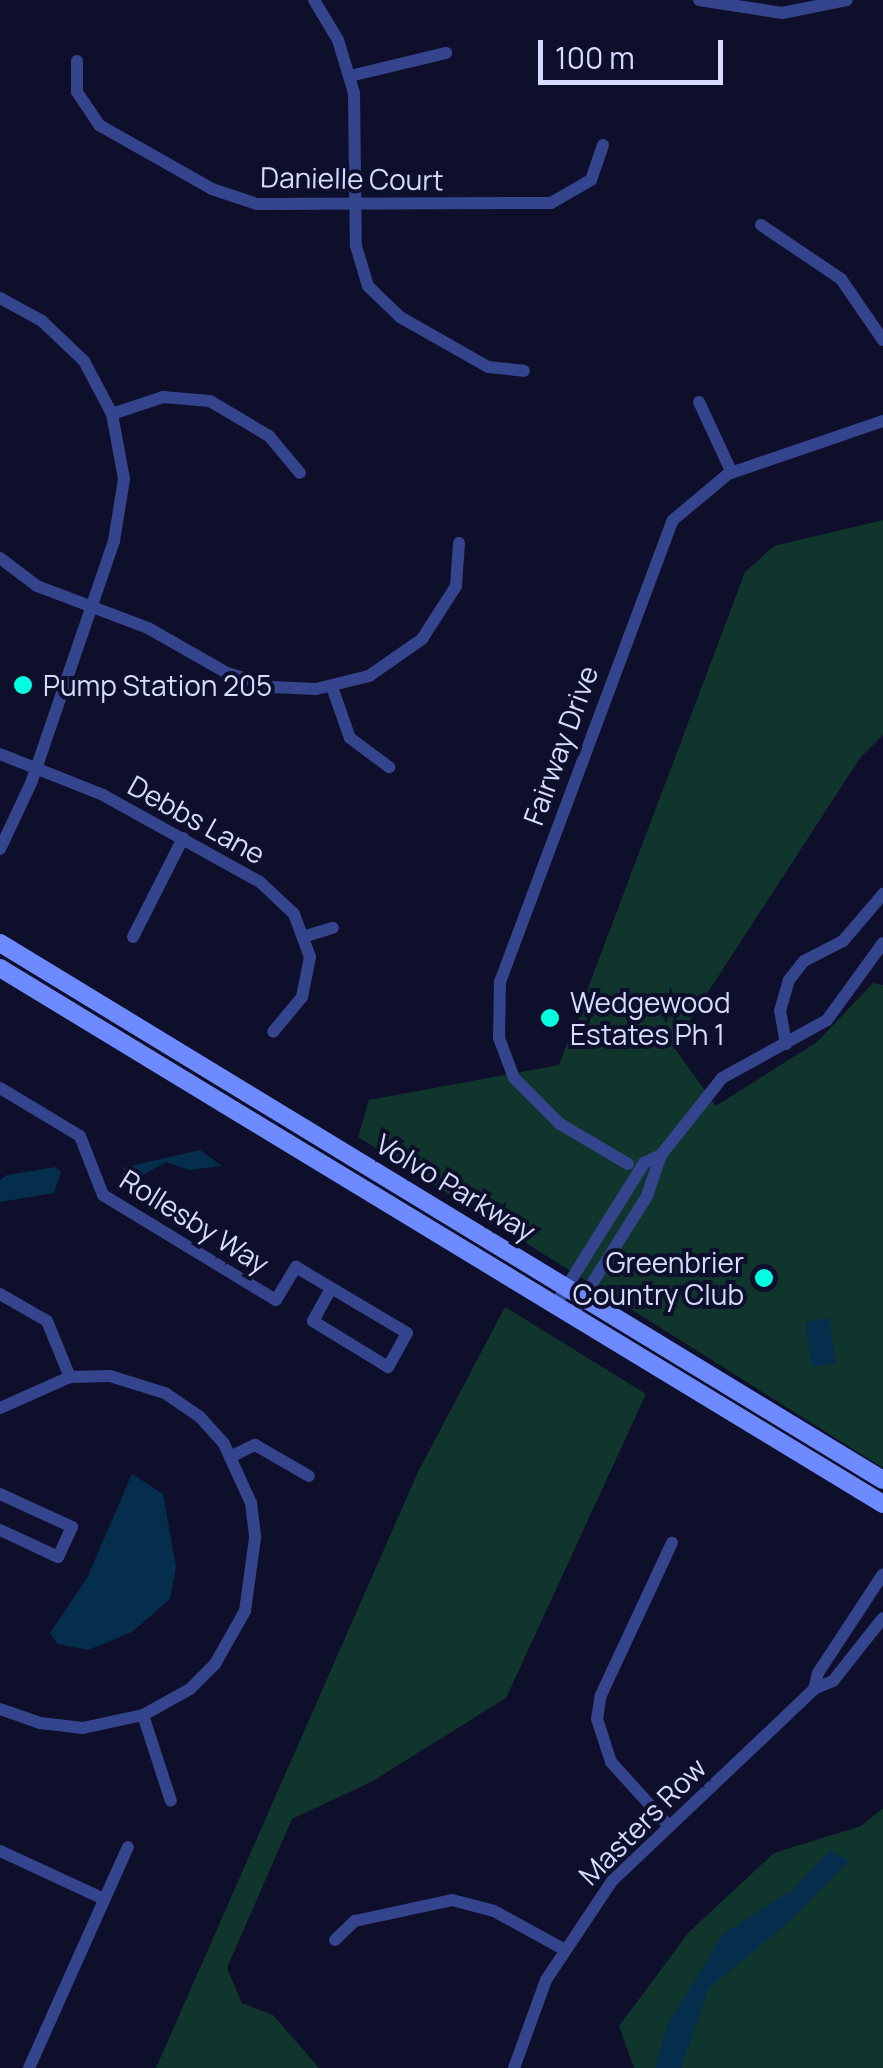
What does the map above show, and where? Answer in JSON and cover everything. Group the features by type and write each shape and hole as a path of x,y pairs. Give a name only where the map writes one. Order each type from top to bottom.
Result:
{"main road":[{"name":"Volvo Parkway","path":"0,943 883,1480"},
{"name":"Volvo Parkway","path":"0,968 883,1504"}],"street":[{"path":"314,0 350,76 362,274 386,306 488,366 524,371"},
{"path":"699,0 782,13 847,0"},
{"path":"350,76 446,53"},
{"name":"Danielle Court","path":"76,61 77,92 91,118 212,189 258,204 559,202 591,180 603,146"},
{"path":"762,226 842,279 883,340"},
{"path":"0,298 64,339 112,414 122,456 122,504 92,607 36,767 0,849"},
{"path":"112,414 162,397 210,401 270,436 300,474"},
{"path":"699,402 732,473"},
{"name":"Fairway Drive","path":"628,1164 528,1098 503,1054 498,995 662,540 695,496 732,473 883,421"},
{"path":"0,558 37,586 148,628 247,681 294,690 332,687 385,668 422,639 456,586 459,543"},
{"path":"332,687 350,738 389,767"},
{"name":"Debbs Lane","path":"0,754 36,767 183,838 260,882 294,914 306,936"},
{"path":"134,937 183,838"},
{"path":"786,1044 780,1012 789,980 804,961 843,941 883,894"},
{"path":"273,1032 302,998 310,957 306,936 333,928"},
{"path":"573,1314 647,1196 661,1155 713,1086 827,1020 883,943"},
{"name":"Rollesby Way","path":"0,1088 80,1136 94,1185 131,1212 276,1300 296,1268 407,1333 388,1367 313,1322 331,1289"},
{"path":"556,1304 644,1162 661,1155"},
{"path":"0,1294 47,1321 70,1376"},
{"path":"0,1408 70,1376 110,1376 165,1393 200,1417 230,1457 255,1523 245,1611 202,1678 142,1715 72,1727 0,1708"},
{"path":"230,1457 255,1445 309,1476"},
{"path":"0,1494 72,1527 58,1557 0,1530"},
{"path":"668,1825 611,1762 597,1719 601,1695 672,1543"},
{"name":"Masters Row","path":"814,1689 818,1673 883,1574"},
{"name":"Masters Row","path":"514,2068 562,1949 612,1881 814,1689 832,1681 883,1618"},
{"path":"142,1715 171,1801"},
{"path":"29,2068 128,1847"},
{"path":"0,1851 104,1900"},
{"path":"334,1940 355,1921 452,1900 494,1911 562,1949"}],"green space":[{"name":"Greenbrier Country Club","path":"883,520 883,735 860,758 673,1046 716,1106 817,1042 873,983 883,985 883,1468 358,1137 369,1100 559,1065 745,572 774,546"},
{"name":"Greenbrier Country Club","path":"505,1307 646,1394 506,1698 371,1782 292,1819 227,1968 242,2003 273,2015 319,2068 156,2068 418,1472"},
{"path":"883,1808 883,2068 634,2068 619,2026 689,1932 774,1853 861,1826"}],"water":[{"path":"200,1150 222,1166 189,1170 166,1162 133,1181 122,1168"},
{"path":"55,1167 61,1172 54,1193 0,1202 0,1180 7,1175"},
{"path":"829,1318 836,1363 812,1367 805,1322"},
{"path":"132,1474 163,1494 176,1567 170,1599 132,1632 88,1650 58,1644 50,1633 87,1578"},
{"path":"830,1850 849,1861 790,1921 709,1988 681,2068 655,2068 667,2026 723,1934 794,1889"}],"place":[{"name":"Pump Station 205","path":"23,685"},
{"name":"Wedgewood Estates Ph 1","path":"550,1018"},
{"name":"Greenbrier Country Club","path":"764,1278"}]}
